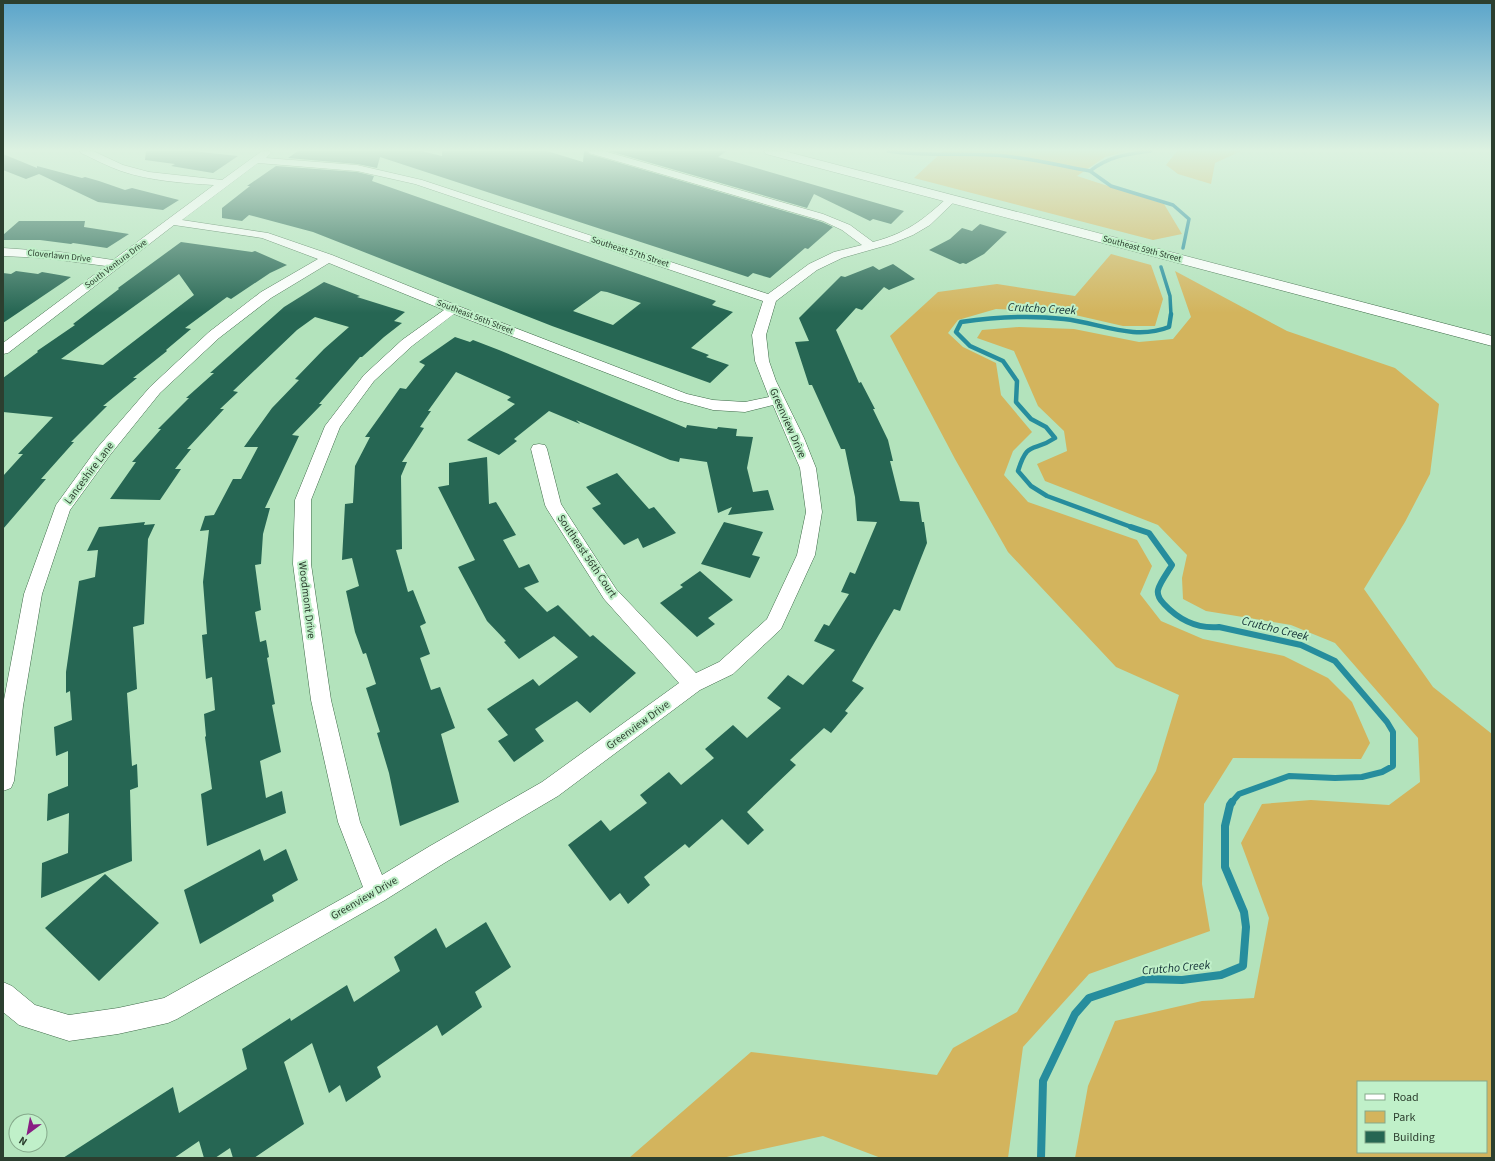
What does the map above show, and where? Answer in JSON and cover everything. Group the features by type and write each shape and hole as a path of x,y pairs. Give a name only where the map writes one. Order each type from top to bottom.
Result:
{"main road":[{"name":"Southeast 59th Street","path":"976,205 1492,341"}],"street":[{"name":"South Ventura Drive","path":"3,350 195,205"},
{"name":"Southeast 57th Street","path":"488,205 770,299"},
{"path":"781,205 843,224 857,233 869,245"},
{"path":"770,299 813,267 838,255 869,245 887,242 909,233 926,223 945,205"},
{"name":"Southeast 56th Street","path":"174,222 264,235 328,258 453,309 682,396 712,405 745,407 777,400"},
{"name":"Cloverlawn Drive","path":"3,252 21,252 80,258 116,264"},
{"name":"Lanceshire Lane","path":"3,781 13,706 33,594 62,508 104,451 155,390 214,335 260,300 328,258"},
{"name":"Greenview Drive","path":"3,995 28,1016 70,1028 118,1022 168,1010 377,892 438,854 550,789 693,684 726,668 774,624 806,554 814,512 808,468 796,438 777,400 762,361 759,335 770,299"},
{"name":"Woodmont Drive","path":"377,892 349,822 321,700 302,564 303,500 333,426 369,378 407,343 453,309"},
{"name":"Southeast 56th Court","path":"539,449 552,505 610,594 693,684"}],"green space":[{"path":"1019,205 1165,205 1182,234 1153,240"},
{"path":"1111,254 1151,265 1163,299 1155,326 1123,326 1062,312 996,309 958,320 948,333 963,347 996,363 1001,395 1032,432 1013,451 1004,475 1028,502 1137,540 1152,566 1140,594 1161,621 1203,639 1284,656 1328,678 1352,702 1370,743 1361,759 1233,758 1204,804 1202,884 1210,931 1089,974 1023,1047 1008,1158 881,1158 823,1136 722,1158 629,1158 751,1052 937,1075 953,1048 1017,1012 1156,771 1179,695 1116,667 1008,552 955,459 890,336 938,292 997,284 1075,296"},
{"path":"1175,271 1287,331 1395,368 1439,404 1430,474 1405,522 1364,589 1433,687 1492,734 1492,1158 1075,1158 1088,1086 1115,1021 1202,1001 1254,998 1269,918 1241,843 1262,804 1311,800 1389,805 1420,782 1418,738 1335,643 1291,625 1206,611 1183,599 1182,578 1187,555 1158,525 1045,481 1037,464 1067,451 1064,431 1038,406 1014,351 977,338 982,330 1019,327 1074,329 1139,342 1173,339 1191,317"}],"building":[{"path":"124,205 171,205 163,210"},
{"path":"226,205 441,205 716,301 712,305 733,312 691,348 709,355 706,357 729,365 710,383 552,326 313,232 249,215 242,221 222,218 222,208","holes":["601,291 641,303 613,325 573,311"]},
{"path":"528,205 764,205 822,222 833,227 808,249 805,248 770,278 753,273 748,277"},
{"path":"797,205 808,205 807,208"},
{"path":"837,205 884,205 904,211 891,224 873,219 870,221"},
{"path":"19,221 85,221 84,227 129,234 107,248 40,240 3,240 3,235"},
{"path":"980,224 1007,232 984,254 966,264 960,264 929,250 950,239 962,228 972,231"},
{"path":"181,242 252,252 255,251 287,265 270,273 231,299 227,297 185,328 191,329 166,350 167,351 133,378 137,378 103,406 107,406 71,442 74,442 41,479 46,479 3,529 3,476 23,454 18,454 53,417 3,412 3,378 38,352 37,351 75,325 73,324 119,289 118,288","holes":["179,274 194,295 103,365 61,359"]},
{"path":"893,264 915,279 889,290 884,287 862,310 856,308 836,330 859,383 861,382 875,409 873,409 888,440 893,461 890,461 900,501 919,502 922,522 924,522 927,543 900,611 894,609 852,681 864,688 845,711 848,713 831,733 824,728 790,760 796,765 747,812 764,830 748,845 722,819 689,848 685,844 644,877 650,885 628,904 620,893 610,901 568,845 601,820 610,831 647,803 640,795 669,772 681,785 714,758 705,749 733,725 747,738 781,708 767,698 788,675 803,685 835,650 814,641 824,624 829,626 849,594 841,592 850,572 855,574 877,522 857,521 855,497 845,449 841,449 812,385 809,385 795,342 809,341 799,318 841,276 845,277 873,266 879,270"},
{"path":"16,271 38,274 42,272 71,277 3,323 3,273 11,274"},
{"path":"324,282 360,296 357,297 405,312 394,321 402,323 362,357 360,357 319,404 322,404 292,435 299,436 265,508 270,508 263,534 261,564 255,565 261,610 255,612 260,642 266,640 269,657 267,658 275,704 272,705 281,752 260,761 266,798 282,791 286,813 207,846 201,794 212,789 205,737 204,714 215,710 212,677 206,679 202,635 207,634 203,582 209,530 200,531 205,516 214,515 233,479 241,479 258,447 244,447 272,408 299,380 295,379 324,349 349,327 315,317 297,330 233,391 238,392 220,409 224,409 187,449 191,449 175,469 181,469 160,500 110,499 136,462 132,462 161,429 158,429 189,398 186,398 214,373 210,373 284,307"},
{"path":"455,337 470,342 473,340 499,350 686,428 687,425 717,429 718,427 737,429 736,436 753,437 747,468 753,492 768,490 774,510 728,515 732,507 718,513 707,462 680,458 679,462 670,460 576,420 580,424 549,411 514,439 517,441 499,455 467,440 515,404 507,400 511,397 456,372 428,411 431,411 420,427 424,428 402,462 407,462 401,476 402,549 396,550 408,592 413,590 426,623 420,626 430,654 420,658 431,690 440,687 455,728 441,734 459,802 400,826 389,773 377,733 380,732 366,688 376,684 366,653 363,654 355,632 346,591 359,586 352,558 342,560 345,504 353,503 355,466 370,437 365,437 400,388 406,389 425,365 419,362"},
{"path":"487,457 489,504 496,502 516,535 503,540 519,568 529,564 539,582 524,588 547,612 558,605 590,637 593,635 636,673 590,713 577,701 535,729 544,741 514,762 498,741 508,735 487,709 533,679 539,686 578,657 554,636 519,659 504,642 506,641 487,621 458,567 475,560 438,487 449,485 449,463"},
{"path":"617,473 649,509 654,507 676,533 643,548 638,538 624,545 592,508 601,504 586,487"},
{"path":"145,522 144,525 155,524 148,539 144,624 133,627 137,689 127,693 132,766 137,764 138,787 130,790 132,861 41,898 42,863 68,853 69,813 47,821 48,794 68,786 68,751 56,756 54,727 72,720 70,691 66,693 66,672 79,581 95,577 98,550 87,551 99,527"},
{"path":"724,522 763,532 752,555 760,557 750,578 701,564"},
{"path":"700,571 733,600 708,618 715,624 697,637 660,603 683,587 680,585"},
{"path":"260,849 264,861 286,849 298,880 272,895 274,901 200,944 184,890"},
{"path":"105,874 159,923 99,981 45,928"},
{"path":"486,922 511,967 475,992 482,1007 442,1036 437,1025 377,1067 381,1077 346,1102 340,1085 329,1093 312,1043 284,1062 304,1124 254,1158 233,1158 230,1148 215,1158 204,1158 199,1141 174,1158 63,1158 173,1087 179,1113 247,1069 242,1049 290,1018 291,1021 347,985 354,1002 400,971 394,957 436,928 446,948"}],"waterway":[{"name":"Crutcho Creek","path":"1173,205 1189,219 1183,248"},
{"name":"Crutcho Creek","path":"1161,267 1170,296 1171,314"},
{"name":"Crutcho Creek","path":"1134,528 1047,496 1031,486 1018,471 1025,454 1028,450 1055,438 1046,427 1031,419 1016,402 1017,381 1003,361 970,346 956,332 961,322 1025,317 1064,319 1130,332 1156,331 1169,327 1171,314"},
{"name":"Crutcho Creek","path":"1134,528 1149,533 1172,565 1160,584 1158,596 1161,601 1176,615 1195,625 1219,627 1301,645 1335,661 1387,722 1393,732 1393,766 1382,772 1362,777 1335,778 1289,776 1239,794 1231,803"},
{"name":"Crutcho Creek","path":"1041,1158 1043,1081 1075,1014 1089,998 1146,979 1182,980 1221,975 1243,966 1246,927 1244,912 1225,867 1225,826 1232,802"}]}
